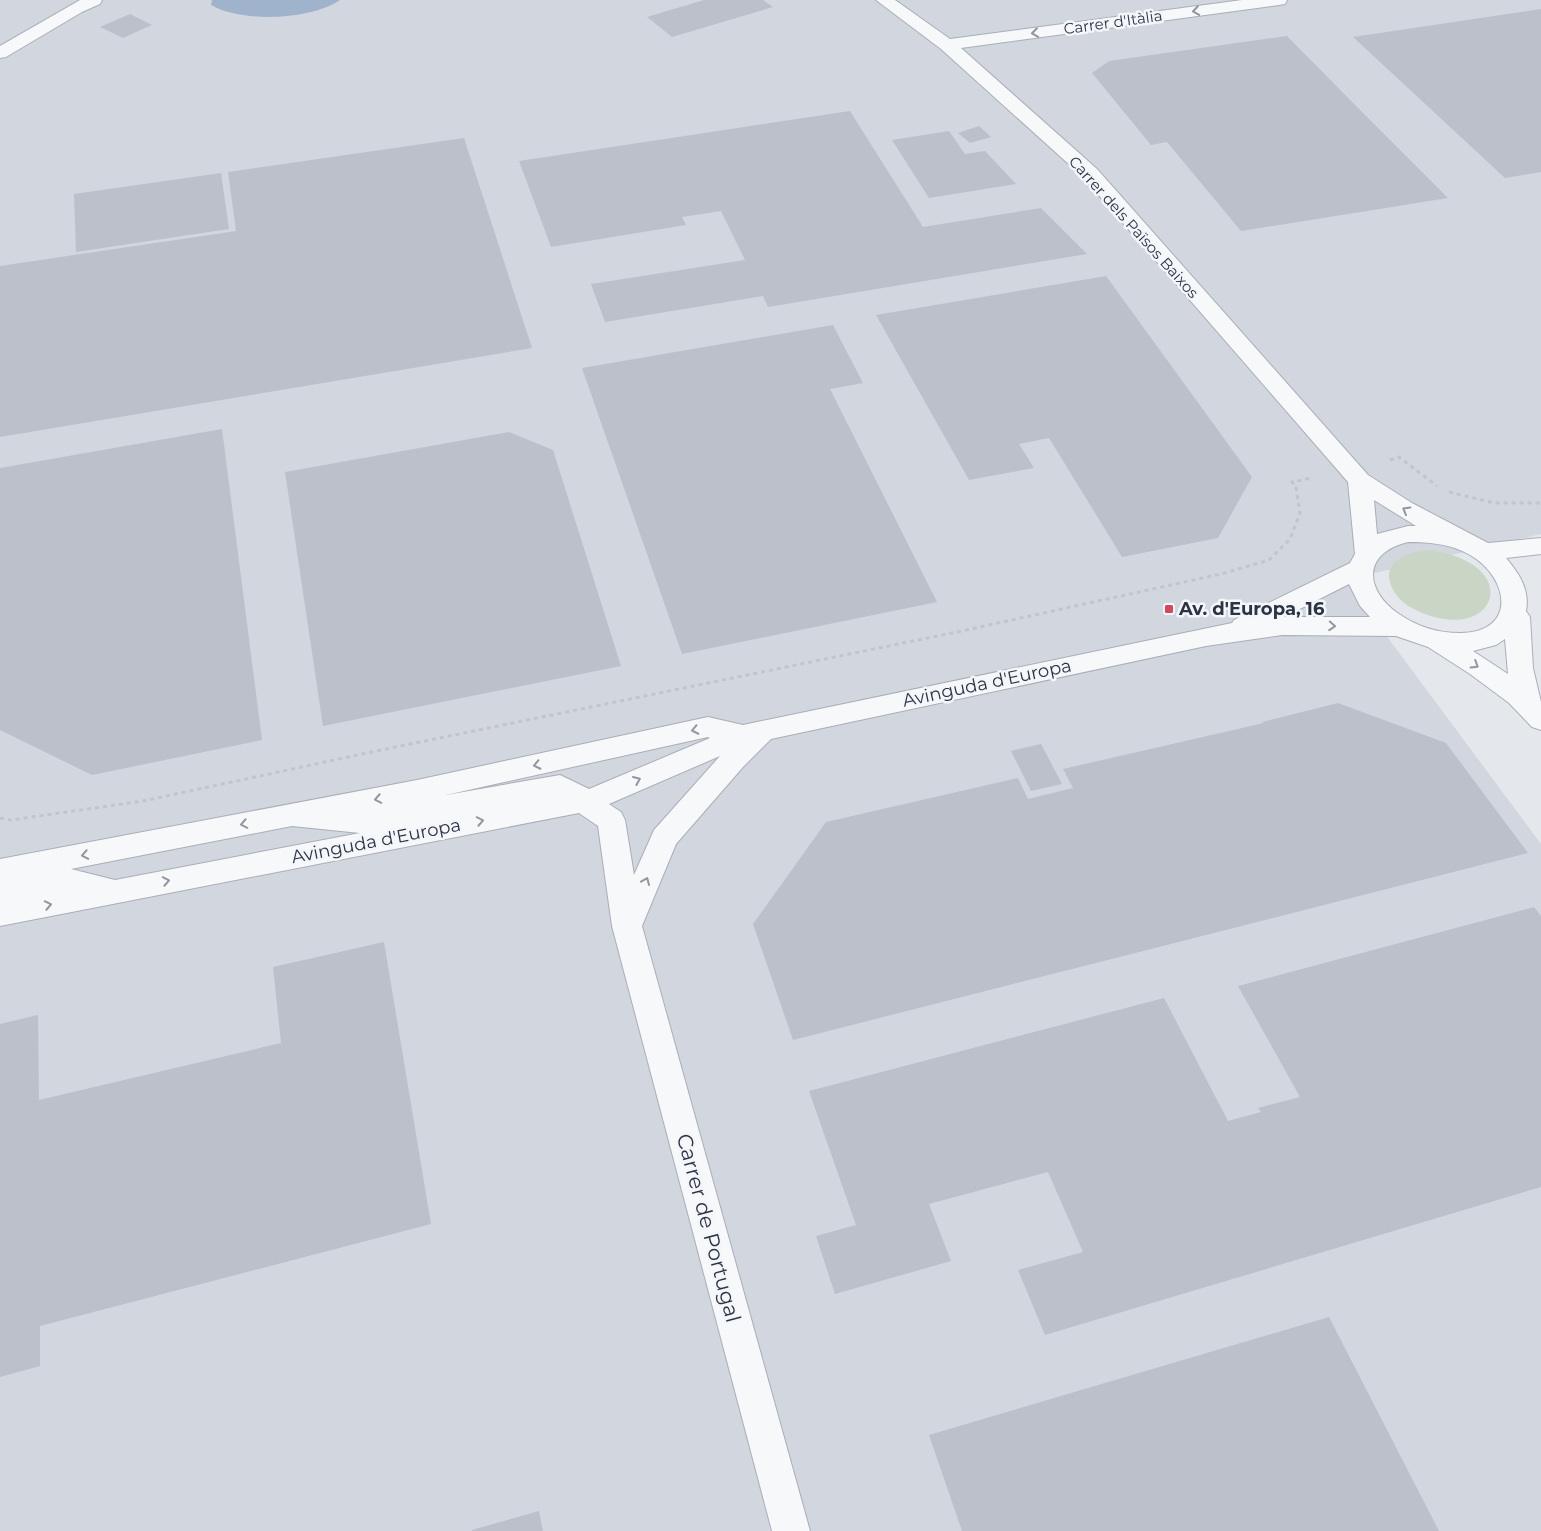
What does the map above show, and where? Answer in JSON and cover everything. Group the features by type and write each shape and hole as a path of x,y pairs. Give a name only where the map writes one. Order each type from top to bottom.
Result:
{"street":[{"path":"0,52 76,8 94,0"},
{"name":"Carrer dels Països Baixos","path":"884,0 947,45 1090,173 1355,475 1404,509 1475,547"},
{"name":"Carrer d'Itàlia","path":"947,45 1279,0"},
{"path":"1355,475 1364,560 1360,583 1368,599 1381,614 1400,627 1434,639 1504,683 1533,711"},
{"path":"1364,560 1384,540 1408,534 1436,534 1475,547 1502,564 1514,579 1524,608 1520,668 1533,711"},
{"path":"1475,547 1541,546"},
{"name":"Avinguda d'Europa","path":"1231,632 1364,560"},
{"path":"1434,639 1461,642 1485,639 1504,630 1524,608"},
{"name":"Avinguda d'Europa","path":"0,914 593,799 754,733 1231,632 1311,624 1352,627 1400,627"},
{"name":"Avinguda d'Europa","path":"8,867 417,792 708,727 754,733"},
{"path":"627,926 664,838 733,760 754,733"},
{"name":"Carrer de Portugal","path":"292,815 358,822 560,786 611,820 627,926 791,1531"},
{"path":"0,892 62,880 118,891"}],"path":[{"path":"0,818 11,820 143,801 381,750 957,632 1221,574 1269,560 1290,539 1300,513 1296,487 1292,482 1355,475 1399,457 1442,490 1480,502 1541,503"}],"shaded area":[{"path":"0,0 1541,0 1541,534 1345,580 1541,844 1541,1531 0,1531"}],"green space":[{"path":"1428,550 1459,558 1479,570 1489,584 1490,599 1482,611 1467,618 1445,619 1418,611 1400,600 1390,582 1389,574 1391,568 1395,562 1406,555"}],"water":[{"path":"212,0 340,0 312,12 276,17 258,17 224,11 211,5"}],"building":[{"path":"704,0 763,0 773,7 672,37 647,17"},
{"path":"1541,9 1541,172 1505,178 1353,37"},
{"path":"130,14 152,25 123,38 100,27"},
{"path":"1287,36 1448,198 1241,231 1167,142 1151,145 1092,73 1109,61"},
{"path":"850,111 923,227 1041,208 1087,254 768,307 763,296 605,322 591,284 745,260 721,211 682,217 686,225 551,247 519,161"},
{"path":"979,126 991,137 970,143 958,133"},
{"path":"949,131 965,154 985,151 1016,184 929,198 892,140"},
{"path":"464,138 532,348 0,437 0,266 236,231 228,172"},
{"path":"221,173 229,229 76,252 74,194"},
{"path":"1106,276 1252,477 1218,538 1122,557 1049,438 1019,444 1034,468 969,480 876,315"},
{"path":"833,325 863,383 830,389 937,602 682,654 582,368"},
{"path":"222,429 262,740 92,775 0,730 0,468"},
{"path":"509,432 553,450 621,666 323,726 285,472"},
{"path":"1338,703 1446,743 1528,853 793,1040 753,924 826,822 1018,778 1028,799 1073,788 1063,769 1264,723 1262,722"},
{"path":"1041,744 1062,784 1031,791 1011,751"},
{"path":"1534,907 1541,916 1541,1187 1045,1335 1018,1270 1083,1252 1048,1172 929,1204 951,1261 835,1294 816,1236 856,1225 809,1091 1164,998 1228,1121 1261,1112 1258,1108 1300,1097 1238,986"},
{"path":"384,942 431,1224 40,1326 40,1366 0,1377 0,1024 38,1015 39,1100 281,1043 273,967"},
{"path":"1329,1317 1439,1531 962,1531 929,1435"},
{"path":"539,1511 543,1531 472,1531 472,1530"}],"place":[{"name":"Av. d'Europa, 16","path":"1169,609"}]}
